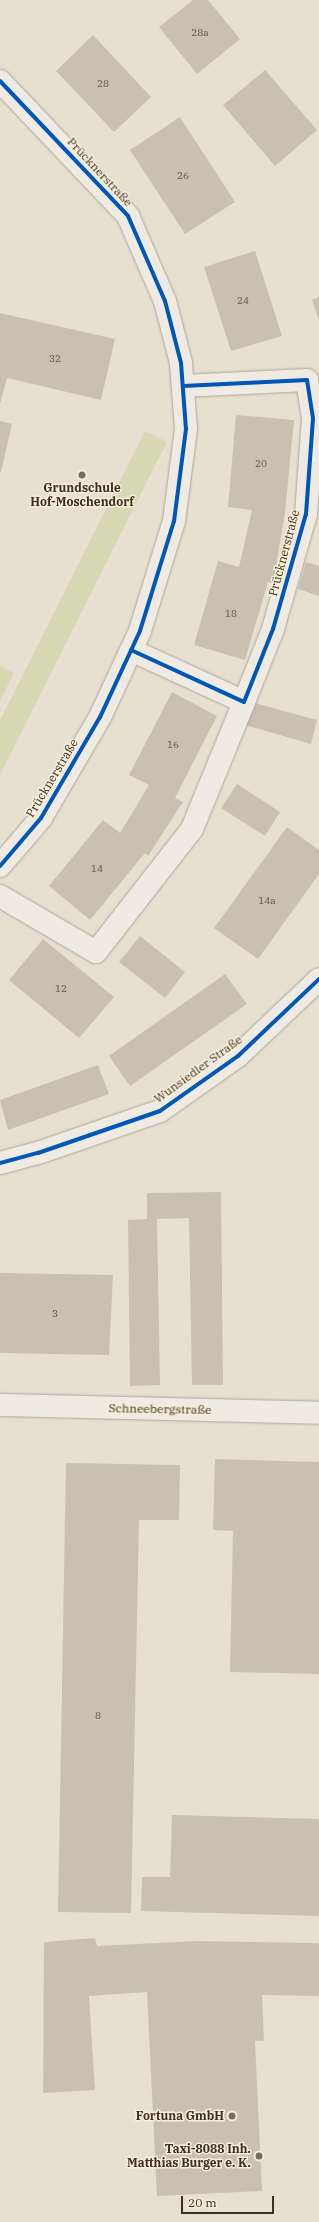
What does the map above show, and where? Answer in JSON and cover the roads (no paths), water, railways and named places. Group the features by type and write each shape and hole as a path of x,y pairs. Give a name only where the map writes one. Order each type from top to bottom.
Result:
{"street":[{"name":"Prücknerstraße","path":"0,81 128,216 165,301 181,363 186,429 174,521 140,631 100,717 41,818 0,866"},
{"name":"Prücknerstraße","path":"0,896 96,952 192,829 273,629 306,514 313,418 306,380 183,386"},
{"path":"131,650 244,702"},
{"name":"Wunsiedler Straße","path":"0,1163 38,1153 160,1110 238,1056 319,979"},
{"name":"Schneebergstraße","path":"0,1405 319,1413"}],"place":[{"name":"Grundschule Hof-Moschendorf","path":"82,475"},
{"name":"Fortuna GmbH","path":"232,2116"},
{"name":"Taxi-8088 Inh. Matthias Burger e. K.","path":"259,2156"}]}
